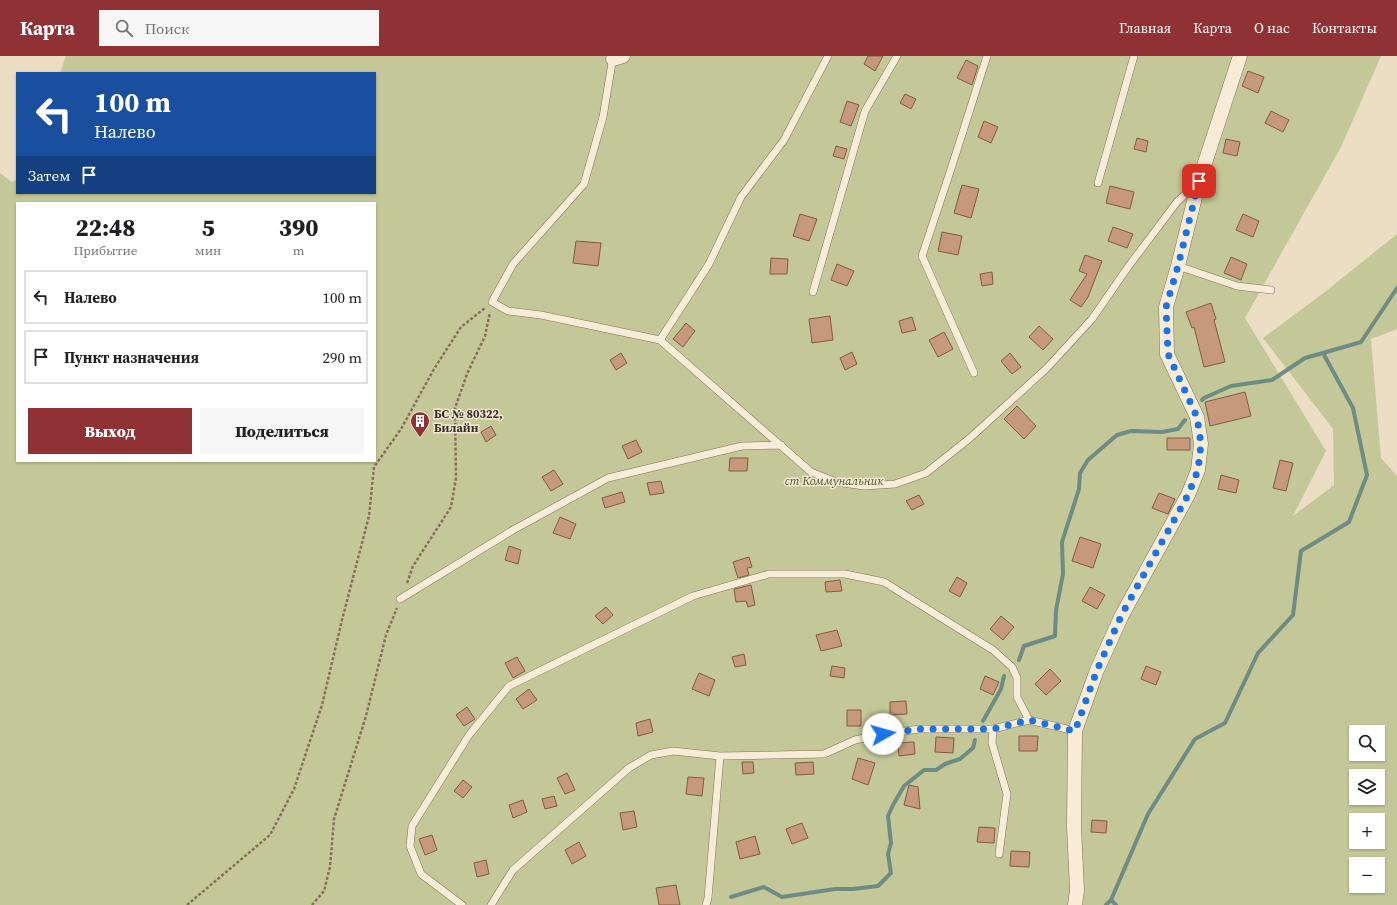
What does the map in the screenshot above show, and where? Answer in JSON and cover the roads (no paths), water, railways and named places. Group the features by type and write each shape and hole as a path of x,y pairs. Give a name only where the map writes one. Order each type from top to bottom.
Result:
{"street":[{"path":"1075,905 1078,890 1074,827 1075,731 1097,670 1122,614 1188,495 1198,470 1201,444 1197,417 1168,354 1166,307 1178,266 1199,181 1240,56"}],"lane":[{"path":"660,340 709,264 741,197 784,140 828,56"},
{"path":"813,292 865,111 897,56"},
{"path":"974,373 922,256 952,169 987,56"},
{"path":"1098,183 1134,56"},
{"path":"616,57 603,117 584,184 514,264 492,302 508,311 542,315 660,340 811,472 836,482 864,486 895,484 926,473 970,438 1047,368 1092,319 1177,202 1199,181"},
{"path":"1178,266 1237,286 1270,290"},
{"path":"400,600 513,530 608,478 742,446 781,445"},
{"path":"462,905 421,874 410,846 412,826 469,735 509,686 694,596 769,574 845,574 884,582 993,650 1012,668 1017,678 1017,697 1029,720"},
{"path":"491,905 513,870 629,768 651,755 673,751 720,756 824,754 855,740 883,734 919,729 993,729 1029,720 1075,731"},
{"path":"993,729 992,743 1007,794 999,854"},
{"path":"706,905 708,898 720,756"}],"waterway":[{"path":"1116,905 1111,900 1148,814 1195,739 1225,723 1258,653 1293,615 1301,551 1349,522 1367,475 1353,408 1323,353 1361,342 1397,288"},
{"path":"1202,400 1231,386 1272,380 1305,358 1323,353"},
{"path":"1019,660 1024,646 1055,636 1056,610 1063,574 1062,542 1079,489 1080,473 1088,460 1117,435 1131,431 1162,432 1178,429 1185,420"},
{"path":"983,721 1001,689 1004,676"},
{"path":"731,897 764,887 782,897 835,889 853,889 878,886 891,873 888,854 891,843 888,816 904,786 924,770 936,770 945,764 960,759 973,748 975,740"},
{"path":"1106,905 1111,900"}],"place":[{"name":"БС № 80322, Билайн","path":"420,438"}],"park label":[{"name":"ст Коммунальник","path":"834,481"}]}
